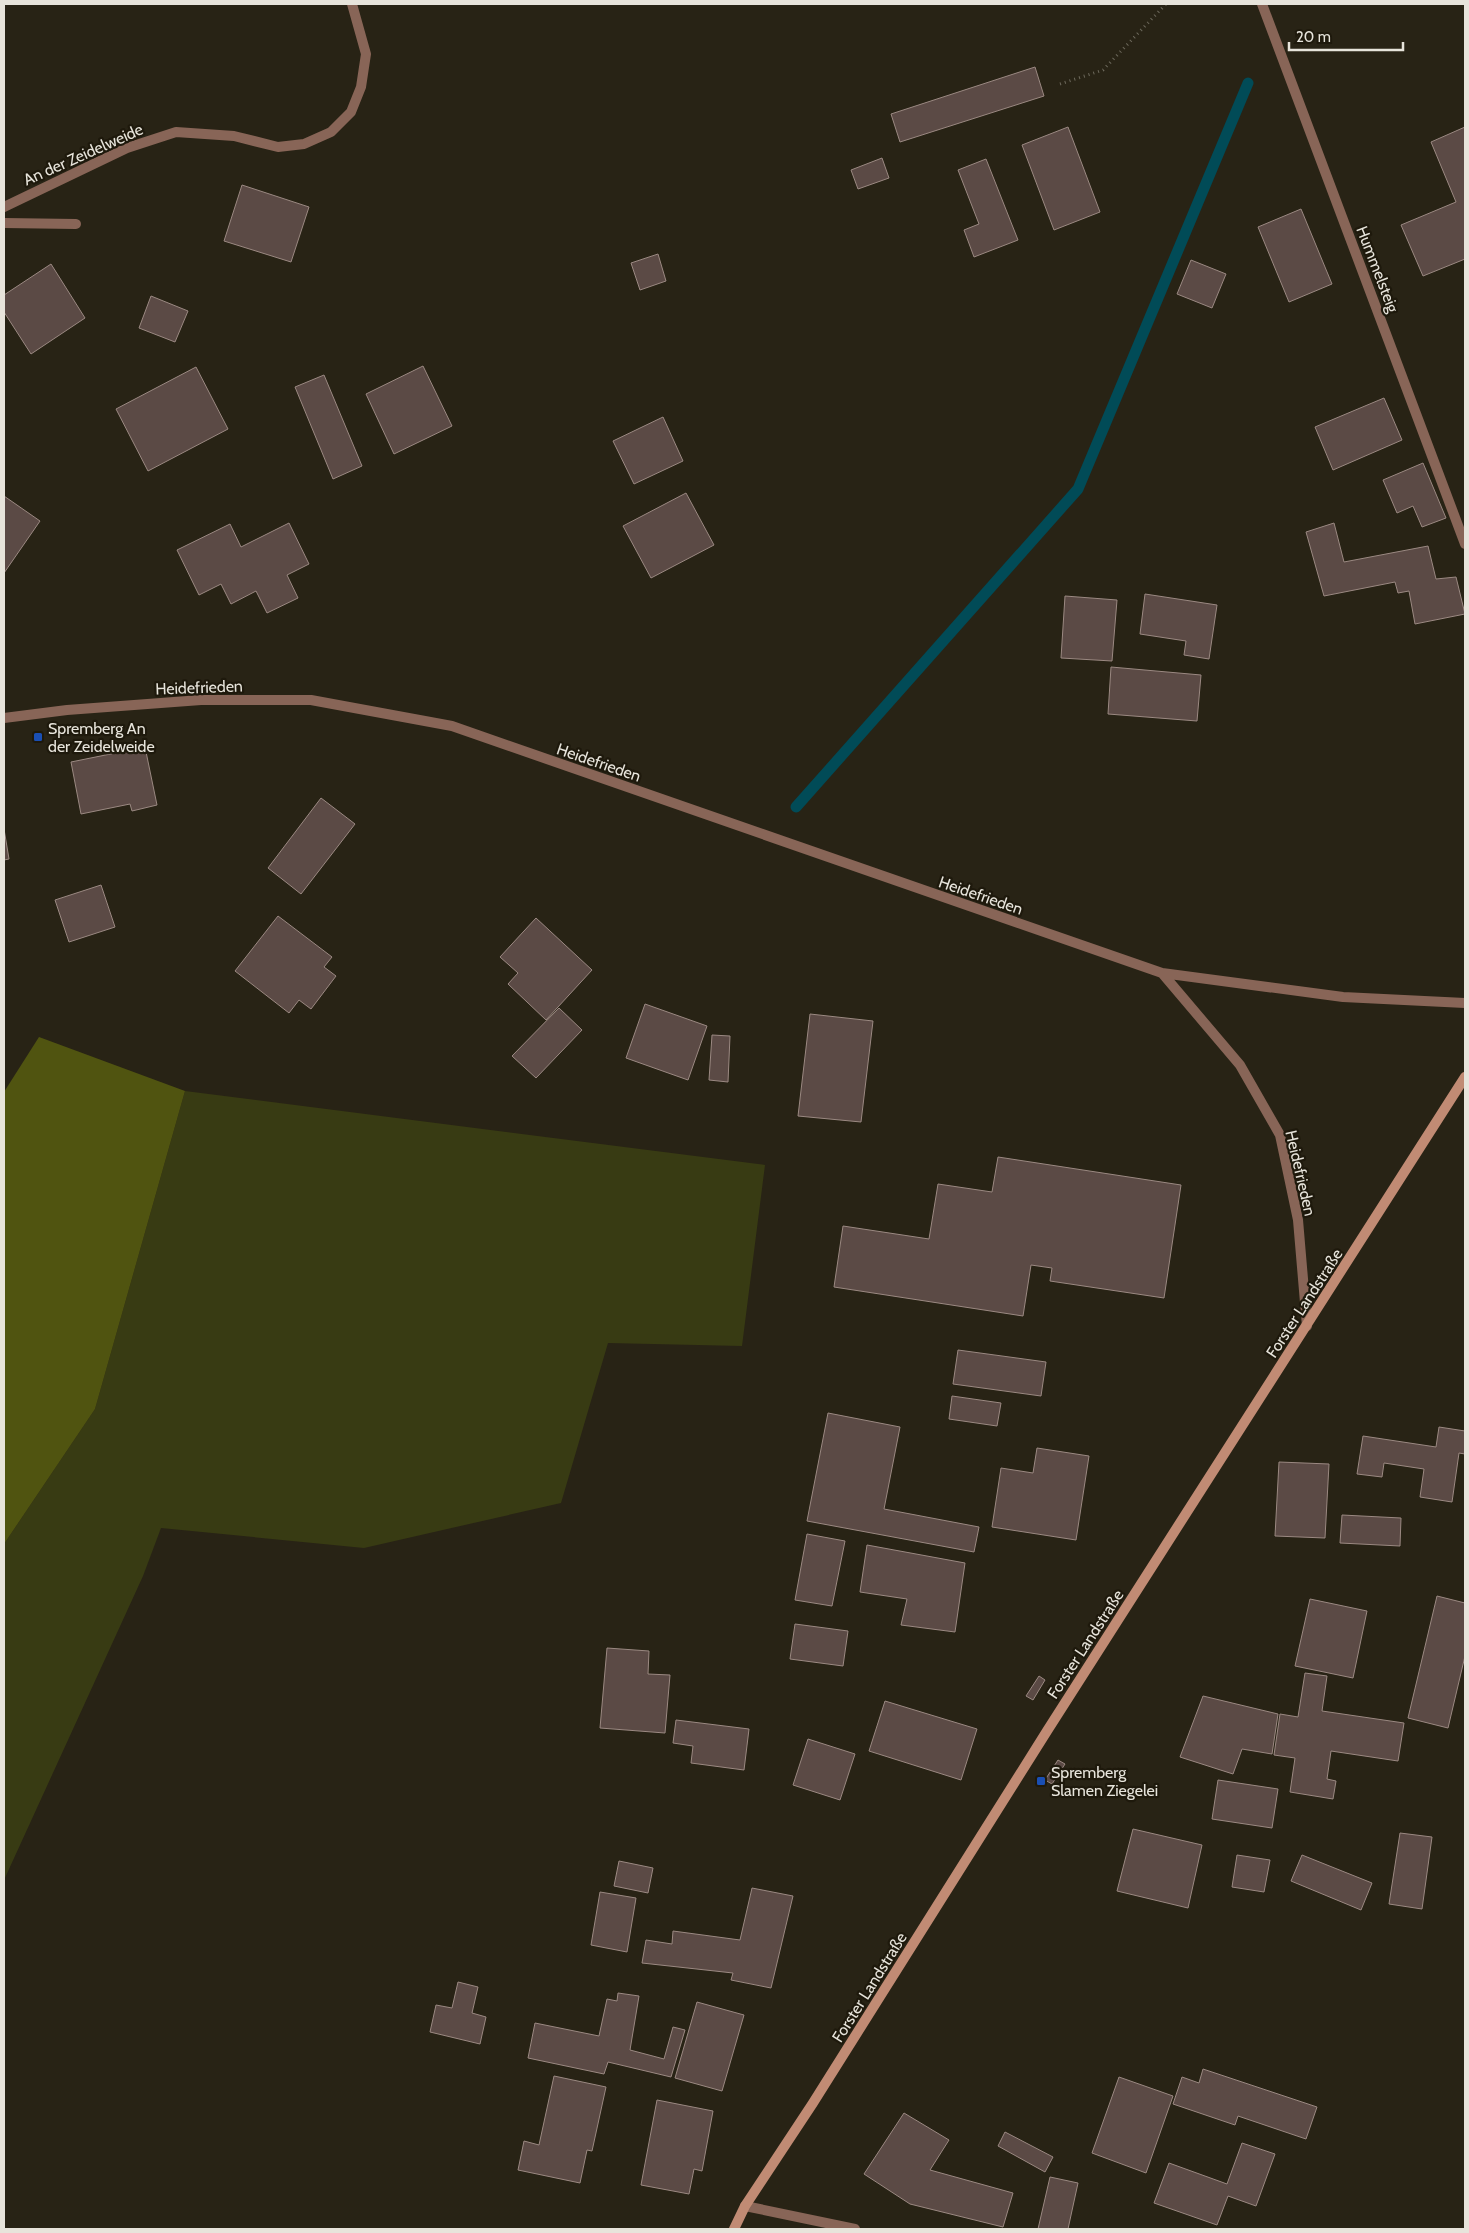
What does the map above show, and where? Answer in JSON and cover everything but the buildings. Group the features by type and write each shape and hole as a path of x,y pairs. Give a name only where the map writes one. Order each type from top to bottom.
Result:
{"main road":[{"name":"Forster Landstraße","path":"734,2229 745,2206 819,2095 1047,1731 1465,1077"}],"street":[{"name":"An der Zeidelweide","path":"4,207 127,148 176,132 234,136 278,147 304,144 331,132 351,112 361,87 366,54 352,4"},
{"name":"Hummelsteig","path":"1262,4 1465,544"},
{"path":"4,223 76,224"},
{"name":"Heidefrieden","path":"4,718 67,710 201,700 311,700 452,726 1162,973 1343,997 1465,1003"},
{"name":"Heidefrieden","path":"1162,973 1240,1065 1280,1134 1298,1220 1307,1326"},
{"path":"745,2206 855,2229"}],"path":[{"path":"1060,84 1103,70 1166,4"}],"green space":[{"path":"185,1091 765,1165 742,1346 608,1343 561,1503 364,1548 161,1528 143,1576 4,1880 4,1544 95,1409"}],"shaded area":[{"path":"39,1037 185,1091 95,1409 4,1544 4,1092"}],"waterway":[{"path":"796,807 1078,489 1248,83"}],"place":[{"name":"Spremberg An der Zeidelweide","path":"38,737"},
{"name":"Spremberg Slamen Ziegelei","path":"1041,1781"}]}
